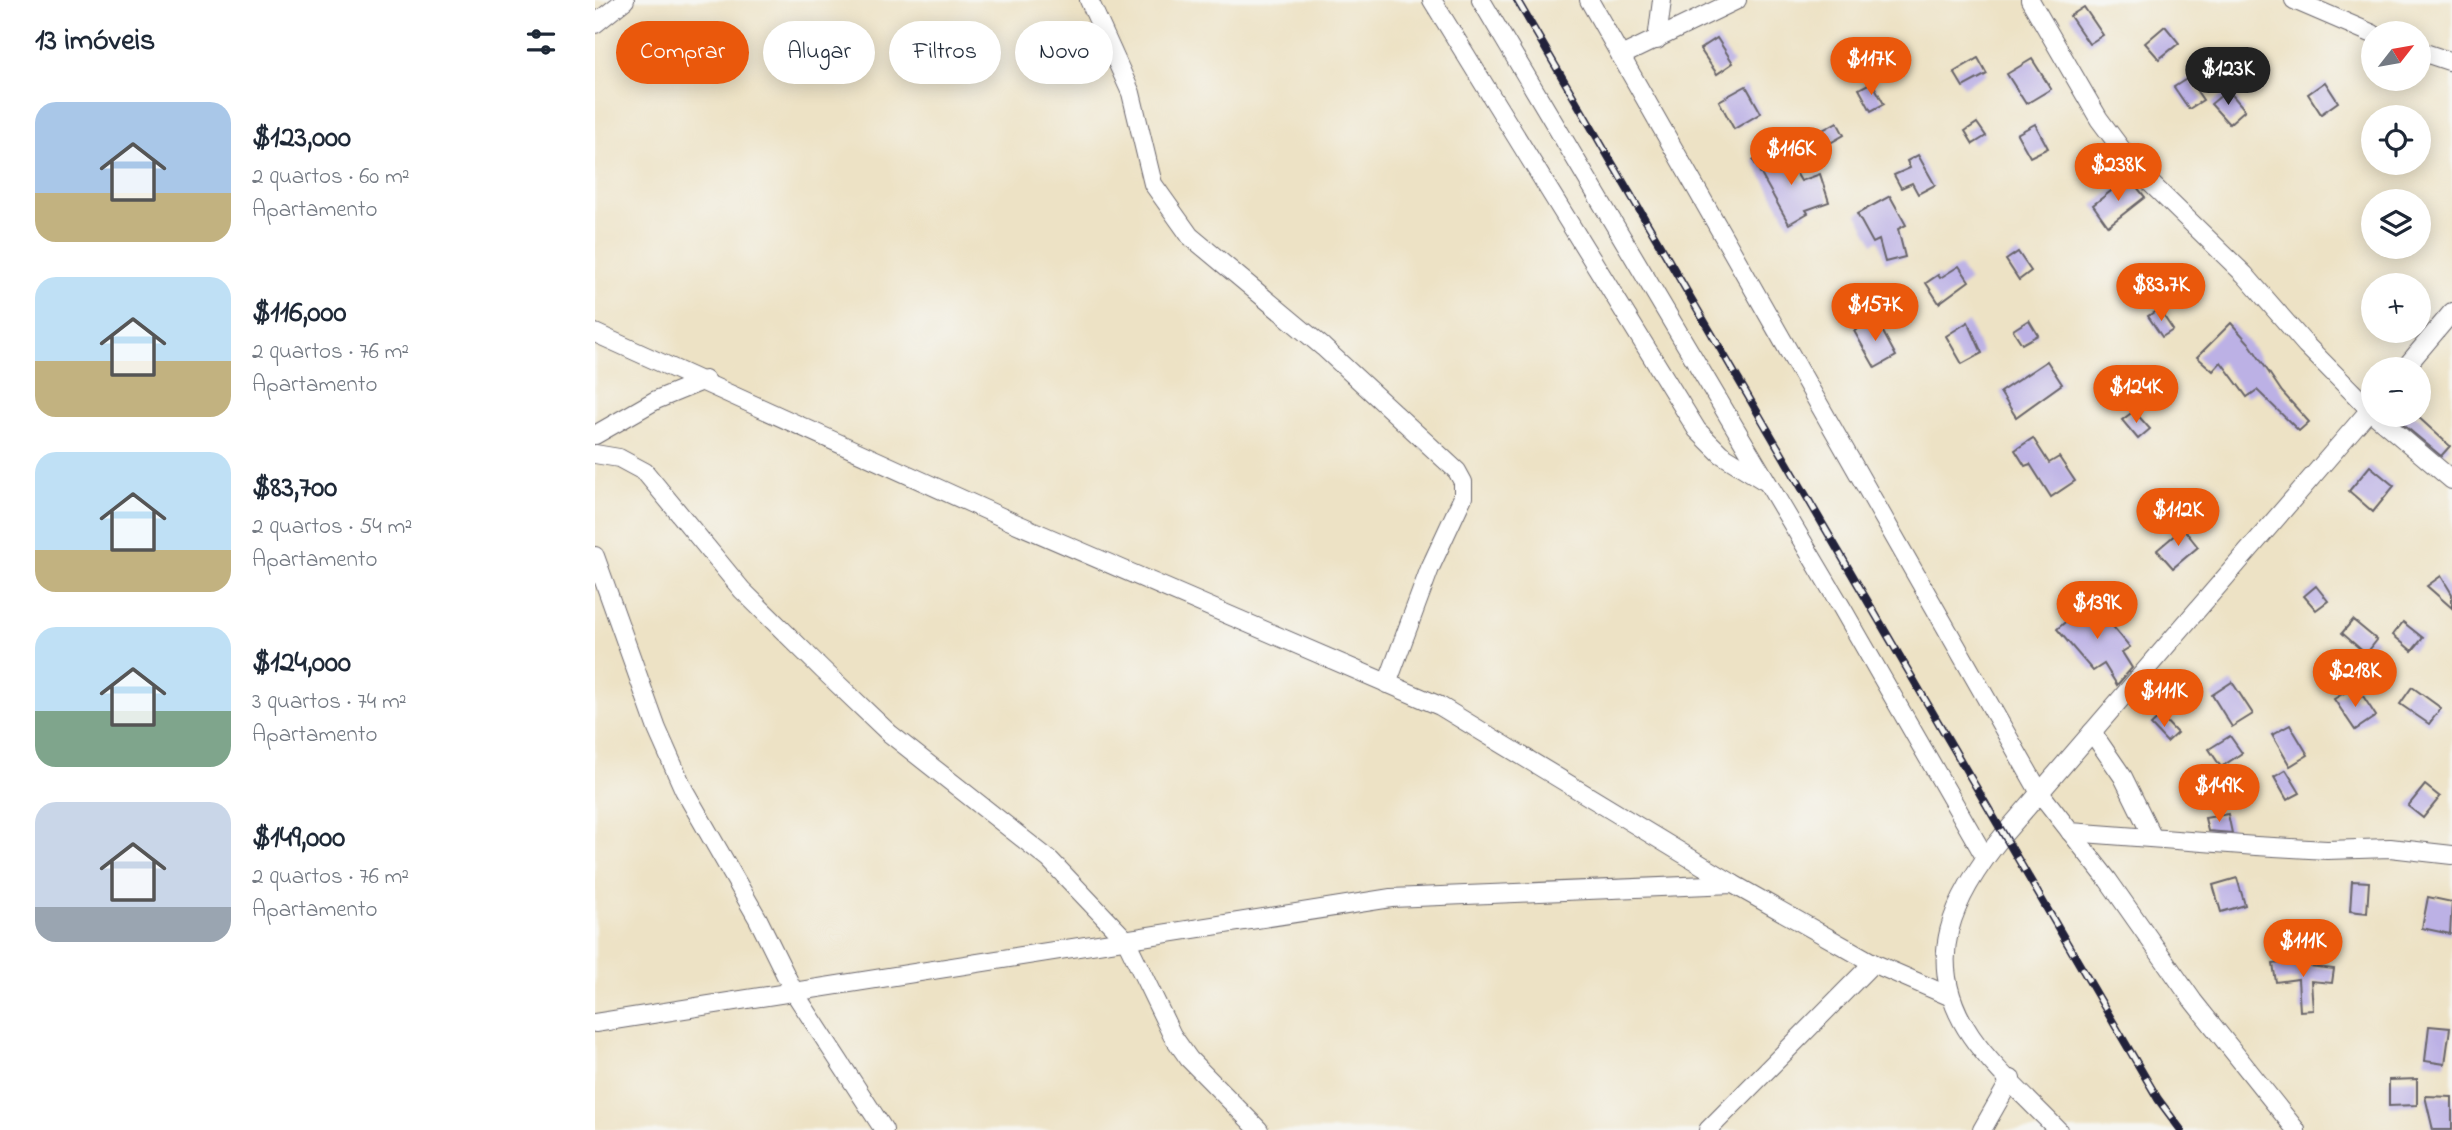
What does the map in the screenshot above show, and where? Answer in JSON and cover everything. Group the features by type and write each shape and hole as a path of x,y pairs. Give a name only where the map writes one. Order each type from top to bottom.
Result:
{"street":[{"path":"595,24 625,0"},
{"path":"1089,0 1131,93 1153,184 1165,205 1190,236 1380,398 1457,471 1463,482 1462,497 1430,568 1387,684"},
{"path":"1432,0 1697,430 1721,454 1767,483"},
{"path":"1481,0 1985,857"},
{"path":"1589,0 2040,793 2193,1000 2296,1130"},
{"path":"1657,40 1662,0"},
{"path":"1621,56 1737,0"},
{"path":"2030,0 2099,119 2137,170 2245,275 2361,398"},
{"path":"2294,0 2361,29"},
{"path":"2431,55 2452,62"},
{"path":"2414,357 2452,312"},
{"path":"595,333 705,380 1008,520 1440,706 1733,884 1873,963 1949,996"},
{"path":"595,435 656,400 705,380"},
{"path":"2058,1130 1971,1037 1949,996 1943,965 1950,928 1962,897 1985,857 2361,425"},
{"path":"2391,427 2452,480"},
{"path":"595,454 619,458 645,472 742,590 805,653 889,733 1050,860 1126,940 1173,1035 1189,1059 1259,1130"},
{"path":"597,567 657,729 684,790 758,919 794,992 884,1130"},
{"path":"2092,732 2123,777 2153,838"},
{"path":"2070,832 2327,850 2390,848 2452,855"},
{"path":"595,1023 1391,898 1733,884"},
{"path":"1708,1130 1873,963"},
{"path":"1982,1130 2011,1079"}],"building":[{"path":"2084,7 2103,35 2089,44 2070,16"},
{"path":"2165,26 2179,43 2159,59 2145,43"},
{"path":"1717,38 1733,63 1717,74 1700,49"},
{"path":"1978,58 1987,74 1963,87 1954,72"},
{"path":"2032,59 2051,89 2026,104 2007,74"},
{"path":"2188,78 2203,100 2189,109 2174,87"},
{"path":"1872,82 1884,104 1871,111 1859,89"},
{"path":"2325,82 2338,102 2321,114 2308,94"},
{"path":"1746,86 1761,113 1734,129 1719,101"},
{"path":"2228,90 2245,110 2229,124 2211,104"},
{"path":"1837,122 1844,135 1825,146 1817,133"},
{"path":"1977,123 1986,136 1973,144 1965,131"},
{"path":"2035,124 2048,148 2030,157 2017,134"},
{"path":"1769,149 1778,162 1787,157 1801,181 1820,174 1829,202 1806,210 1808,213 1789,224 1753,160"},
{"path":"1918,155 1935,185 1918,194 1912,183 1901,188 1894,175 1910,168 1907,161"},
{"path":"2132,181 2145,197 2108,226 2093,205 2115,188 2118,192"},
{"path":"1890,196 1906,225 1898,229 1905,257 1885,262 1879,240 1873,243 1857,214"},
{"path":"2018,252 2031,271 2019,280 2006,260"},
{"path":"1959,266 1969,281 1939,303 1926,283"},
{"path":"2159,309 2173,330 2162,337 2148,316"},
{"path":"1876,319 1896,356 1875,368 1854,331"},
{"path":"2029,320 2038,335 2022,344 2013,330"},
{"path":"1968,322 1982,353 1962,364 1946,336"},
{"path":"2231,323 2249,343 2282,392 2309,422 2299,431 2257,390 2247,397 2221,362 2213,371 2197,357"},
{"path":"2047,361 2062,384 2016,417 2000,392"},
{"path":"2134,411 2150,429 2138,439 2122,420"},
{"path":"2406,427 2429,427 2450,446 2441,456"},
{"path":"2033,438 2049,463 2059,457 2075,481 2051,497 2030,464 2025,466 2015,450"},
{"path":"2370,466 2394,486 2373,512 2349,491"},
{"path":"2183,528 2198,547 2173,568 2157,550"},
{"path":"2441,576 2452,594 2452,608 2427,586"},
{"path":"2316,586 2328,601 2316,610 2304,596"},
{"path":"2091,600 2130,647 2122,652 2132,668 2117,685 2104,664 2093,671 2057,629"},
{"path":"2353,620 2377,640 2366,654 2342,633"},
{"path":"2403,622 2423,638 2412,651 2393,635"},
{"path":"2232,682 2253,714 2232,727 2212,695"},
{"path":"2412,687 2441,708 2429,724 2400,704"},
{"path":"2349,690 2356,700 2363,696 2376,716 2355,730 2334,699"},
{"path":"2161,716 2177,733 2167,742 2151,725"},
{"path":"2290,725 2308,755 2290,766 2272,735"},
{"path":"2230,736 2242,753 2221,767 2209,749"},
{"path":"2286,770 2300,793 2287,800 2274,777"},
{"path":"2425,785 2440,797 2423,818 2408,806"},
{"path":"2228,814 2232,833 2208,831 2205,818"},
{"path":"2237,878 2245,905 2221,912 2213,885"},
{"path":"2352,881 2369,882 2367,913 2350,911"},
{"path":"2428,897 2452,902 2450,934 2422,928"},
{"path":"2308,959 2309,966 2334,969 2332,983 2311,981 2313,1010 2300,1011 2298,979 2276,982 2273,964"},
{"path":"2429,1026 2450,1028 2445,1064 2425,1061"},
{"path":"2417,1079 2417,1105 2389,1106 2389,1080"},
{"path":"2425,1096 2452,1097 2452,1130 2433,1130"}],"railway":[{"path":"1517,0 2158,1099 2181,1130"}]}
